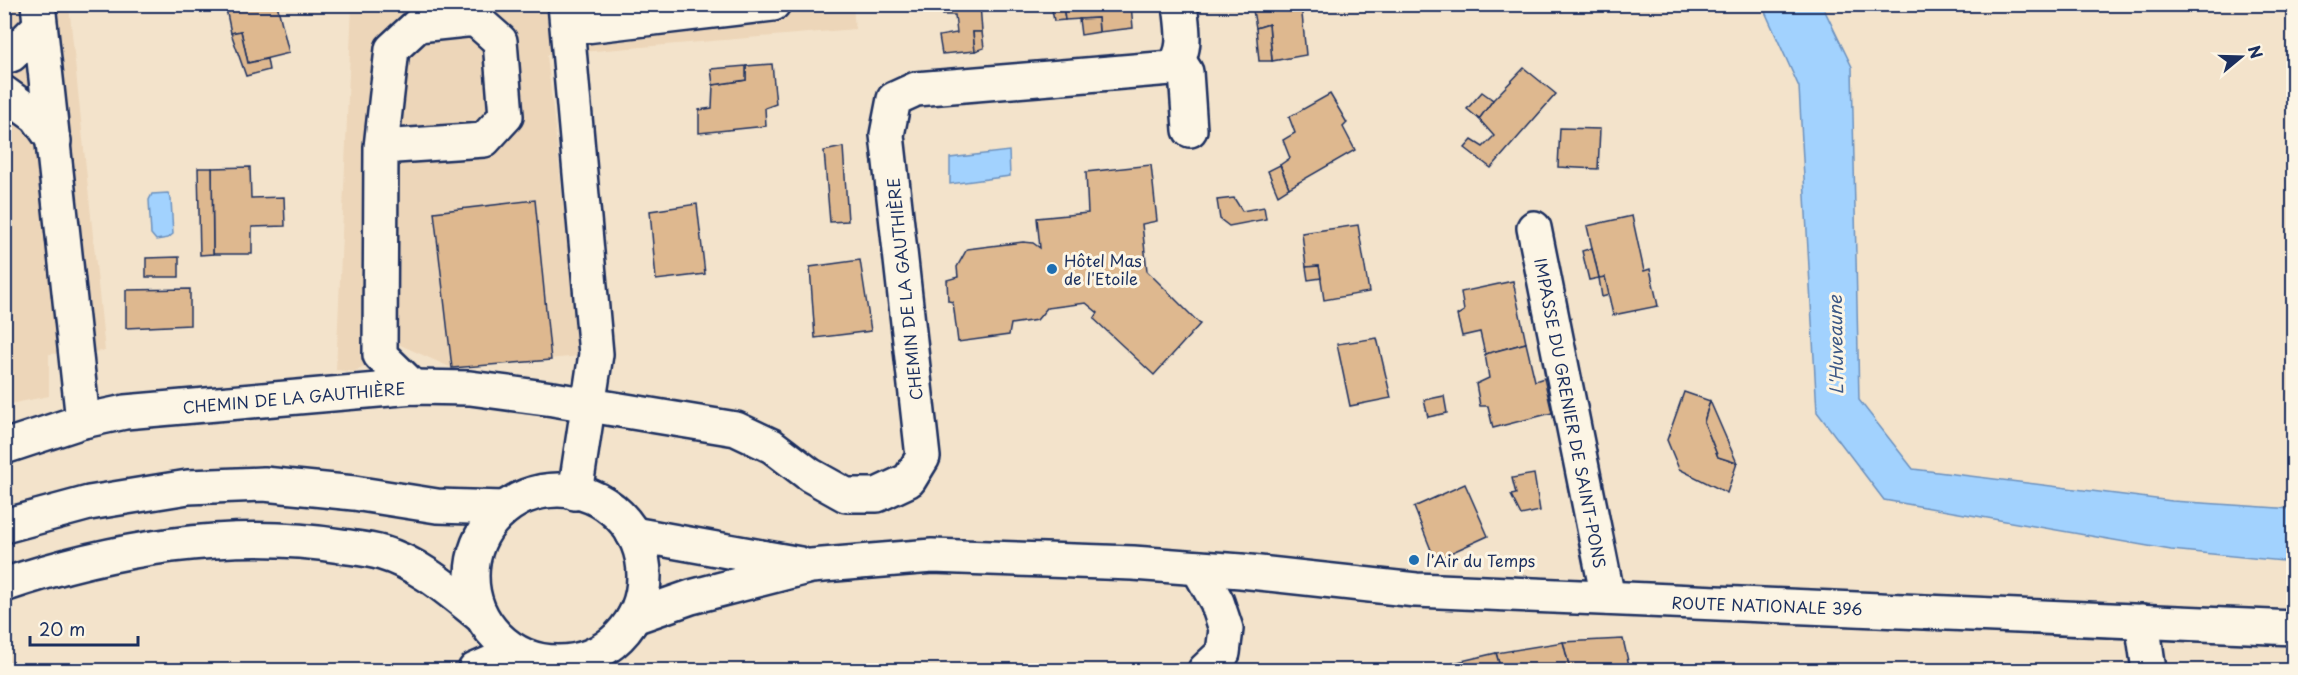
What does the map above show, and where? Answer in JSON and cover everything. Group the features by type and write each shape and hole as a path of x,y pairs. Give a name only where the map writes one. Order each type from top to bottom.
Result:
{"main road":[{"path":"575,493 596,354 567,16 773,4"},
{"path":"1180,4 1183,49 1179,61 1186,72 1190,130"},
{"path":"4,57 11,55 39,15"},
{"path":"39,15 83,421"},
{"path":"381,147 484,140 506,116 500,41 475,19 418,25 392,49 381,147 380,355 412,387"},
{"name":"CHEMIN DE LA GAUTHIÈRE","path":"4,447 83,421 125,412 412,387 470,388 736,429 772,446 810,475 846,495 877,495 909,480 923,457 887,135 894,99 916,89 1171,68 1179,61"},
{"path":"4,93 37,117 54,141"},
{"name":"IMPASSE DU GRENIER DE SAINT-PONS","path":"1534,228 1608,598"},
{"path":"4,526 89,503 188,487 264,484 354,493 437,506 504,508"},
{"path":"4,585 41,572 195,542 256,539 310,542 382,553 430,575 481,616 497,638 519,654 550,663 586,665 613,643 634,617 643,590 643,562 633,534 617,513 596,498 544,490 519,499 504,508 481,536 472,562 472,590 481,616"},
{"path":"633,534 811,566"},
{"name":"ROUTE NATIONALE 396","path":"811,566 932,556 1133,563 1241,571 1416,590 2294,628"},
{"path":"634,617 691,597 811,566"},
{"path":"1198,568 1218,602 1226,629 1223,653 1205,670"},
{"path":"2142,621 2149,670"},
{"path":"474,670 505,657 519,654"}],"shaded area":[{"path":"4,5 69,5 105,351 49,354 49,396 5,405"},
{"path":"352,5 853,5 855,29 547,55 580,356 452,368 398,344 355,372 336,370"}],"water":[{"name":"L'Huveaune","path":"1762,5 1822,5 1852,67 1859,400 1913,469 2172,501 2293,509 2293,562 2171,550 1884,500 1817,412 1799,87"},
{"path":"1009,151 1010,176 950,184 950,158"},
{"path":"168,193 171,199 173,234 168,238 156,240 151,234 149,200 152,194"}],"building":[{"path":"225,4 277,4 289,53 248,63 241,31 231,33"},
{"path":"940,4 980,4 982,32 973,32 975,51 942,54 939,36 957,33 955,15 943,15"},
{"path":"1051,4 1063,4 1065,20 1054,21"},
{"path":"1063,4 1131,4 1133,28 1099,32 1098,18 1065,20"},
{"path":"1252,4 1301,4 1306,55 1272,61 1269,24 1256,28"},
{"path":"1098,18 1099,32 1081,35 1079,19"},
{"path":"1269,24 1272,61 1259,61 1256,28"},
{"path":"241,31 248,63 267,59 269,70 246,76 231,33"},
{"path":"973,32 982,32 984,48 975,51"},
{"path":"772,64 776,104 765,108 766,126 699,133 699,110 712,108 713,85 746,80 746,66"},
{"path":"746,66 746,80 713,85 711,69"},
{"path":"1524,68 1556,94 1491,168 1465,148 1472,140 1483,147 1494,136 1479,119 1493,100"},
{"path":"1482,92 1493,100 1479,119 1467,109"},
{"path":"1330,94 1347,123 1343,127 1355,150 1289,188 1280,165 1290,158 1283,140 1295,133 1289,117"},
{"path":"1560,128 1600,129 1598,169 1558,167"},
{"path":"843,147 848,221 830,222 824,151"},
{"name":"Hôtel Mas de l'Etoile","path":"1151,165 1157,221 1142,224 1147,271 1200,324 1154,375 1094,319 1098,313 1086,303 1047,308 1037,320 1011,324 1009,335 958,342 953,302 948,301 947,280 958,277 957,267 967,249 1023,242 1033,243 1040,248 1037,218 1088,213 1086,172"},
{"path":"1280,165 1289,188 1278,195 1268,171"},
{"path":"250,167 251,198 284,197 285,226 252,227 252,254 213,254 212,168"},
{"path":"198,168 212,168 213,254 200,255"},
{"path":"1234,198 1242,211 1264,207 1266,219 1229,226 1220,219 1217,200"},
{"path":"535,200 551,360 452,368 434,212"},
{"path":"697,204 705,274 656,280 650,211"},
{"path":"1632,216 1644,271 1650,269 1658,306 1613,315 1605,277 1599,278 1587,226"},
{"path":"1358,225 1369,292 1324,300 1319,266 1306,267 1302,233"},
{"path":"1592,248 1599,278 1589,280 1582,251"},
{"path":"179,257 179,277 146,277 146,258"},
{"path":"860,260 871,331 815,338 810,267"},
{"path":"1319,266 1321,278 1308,280 1306,267"},
{"path":"1605,277 1609,295 1602,297 1599,278"},
{"path":"1513,281 1526,343 1485,354 1480,332 1462,336 1457,315 1464,311 1461,292"},
{"path":"190,289 190,325 126,328 126,290"},
{"path":"1377,338 1391,398 1350,406 1337,344"},
{"path":"1526,343 1535,381 1544,378 1552,413 1493,428 1488,406 1480,406 1476,384 1489,378 1485,354"},
{"path":"1684,392 1710,401 1704,422 1718,457 1737,463 1727,493 1679,469 1667,440"},
{"path":"1444,396 1447,413 1428,417 1424,400"},
{"path":"1710,401 1737,463 1718,457 1704,422"},
{"path":"1534,474 1540,511 1521,515 1511,495 1516,494 1512,478"},
{"path":"1465,484 1488,536 1435,560 1414,507"},
{"path":"1623,639 1630,670 1570,670 1563,642"},
{"path":"1563,642 1570,670 1501,670 1496,653"},
{"path":"1496,653 1501,670 1455,670 1453,663"}],"place":[{"name":"Hôtel Mas de l'Etoile","path":"1052,269"},
{"name":"l'Air du Temps","path":"1414,560"}]}
